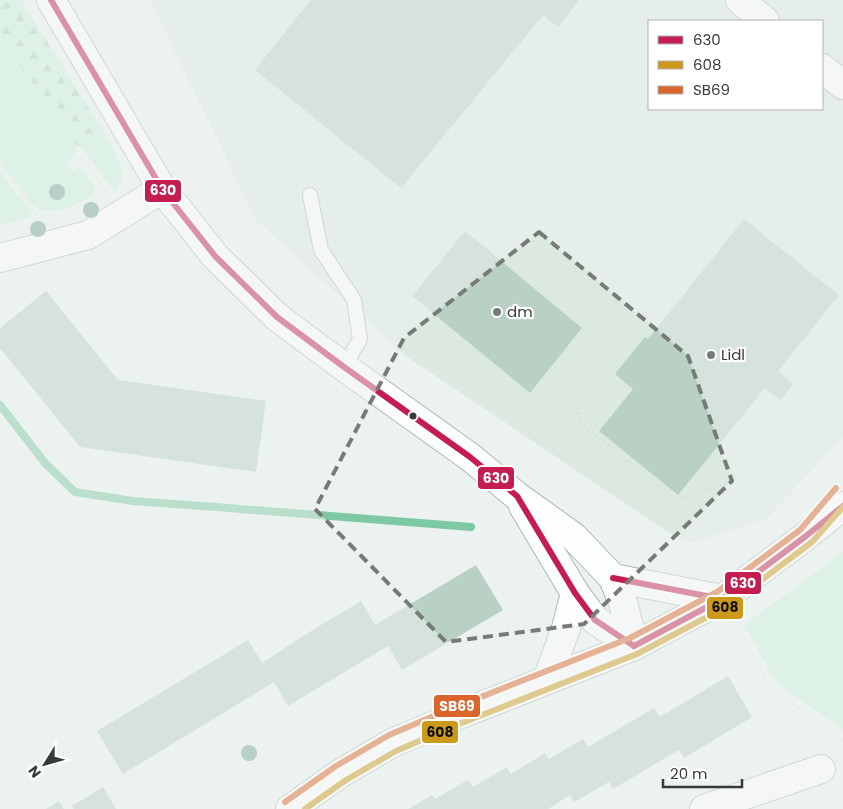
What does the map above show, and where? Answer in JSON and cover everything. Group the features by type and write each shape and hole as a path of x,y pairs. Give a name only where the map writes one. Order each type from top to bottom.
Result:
{"street":[{"path":"51,0 162,189 215,256 277,317 470,457 517,496 574,537 612,578 624,606 634,646"},
{"path":"740,0 764,20"},
{"path":"823,69 843,86"},
{"path":"0,258 88,235 162,189"},
{"path":"806,536 843,494"},
{"path":"517,496 575,593 595,620 634,646"},
{"path":"290,809 341,772 392,743 634,646 722,599 843,506"},
{"path":"612,578 722,599"},
{"path":"547,680 566,628 575,593"},
{"path":"704,809 821,768"}],"lane":[{"path":"310,195 321,250 354,300 360,339 344,367"}],"path":[{"path":"793,14 804,0"},
{"path":"73,163 82,158 110,197 121,189 134,206"},
{"path":"0,166 40,219"},
{"path":"806,536 778,496 774,471 790,405 843,340"},
{"path":"576,403 581,424 677,502 758,471 774,471"},
{"path":"722,599 770,688 843,740"}],"highlighted area":[{"path":"539,232 688,356 732,481 584,624 446,642 315,509 404,338"}],"shaded area":[{"path":"150,0 843,0 843,438 766,519 686,544 403,354 256,220"}],"green space":[{"path":"0,0 21,0 105,134 84,151 77,145 0,38"},
{"path":"0,38 77,145 75,154 66,162 73,171 80,167 96,188 92,190 94,194 68,208 46,211 32,205 0,161"},
{"path":"105,134 121,168 121,179 115,190 111,188 84,151"},
{"path":"0,171 30,212 31,216 0,225"},
{"path":"843,551 843,730 777,683 744,625"}],"building":[{"path":"311,0 579,0 558,27 543,15 401,188 255,70"},
{"name":"Lidl","path":"744,219 839,295 778,371 793,384 780,400 765,388 678,495 599,431 633,389 615,374 645,337 648,339"},
{"name":"dm","path":"465,231 582,328 530,393 412,296"},
{"path":"46,291 118,380 266,401 256,472 80,447 0,348 0,328"},
{"path":"476,565 503,610 402,670 388,646 288,706 274,682 123,774 97,731 248,640 262,663 361,601 375,625"},
{"path":"728,676 752,717 684,758 679,750 613,789 609,782 574,802 570,795 548,809 408,809 432,795 435,799 468,780 473,787 507,767 511,774 545,753 549,759 583,739 588,747 654,708 660,717"},
{"path":"103,787 116,809 74,809 72,806"},
{"path":"59,801 64,809 46,809"}],"waterway":[{"path":"0,405 45,463 75,492 133,501 471,527"}],"transit line":[{"name":"630","path":"51,0 162,189 215,256 277,317 470,457 517,496 575,593 595,620 634,646"},
{"name":"SB69","path":"285,802 336,766 389,735 630,638 717,592 800,530 836,488"},
{"name":"630","path":"634,646 722,599 843,506"},
{"name":"608","path":"305,809 346,780 396,751 454,726 637,654 726,607 812,542 843,507"},
{"name":"630","path":"613,578 722,599"}],"place":[{"name":"dm","path":"497,312"},
{"name":"Lidl","path":"711,355"}]}
